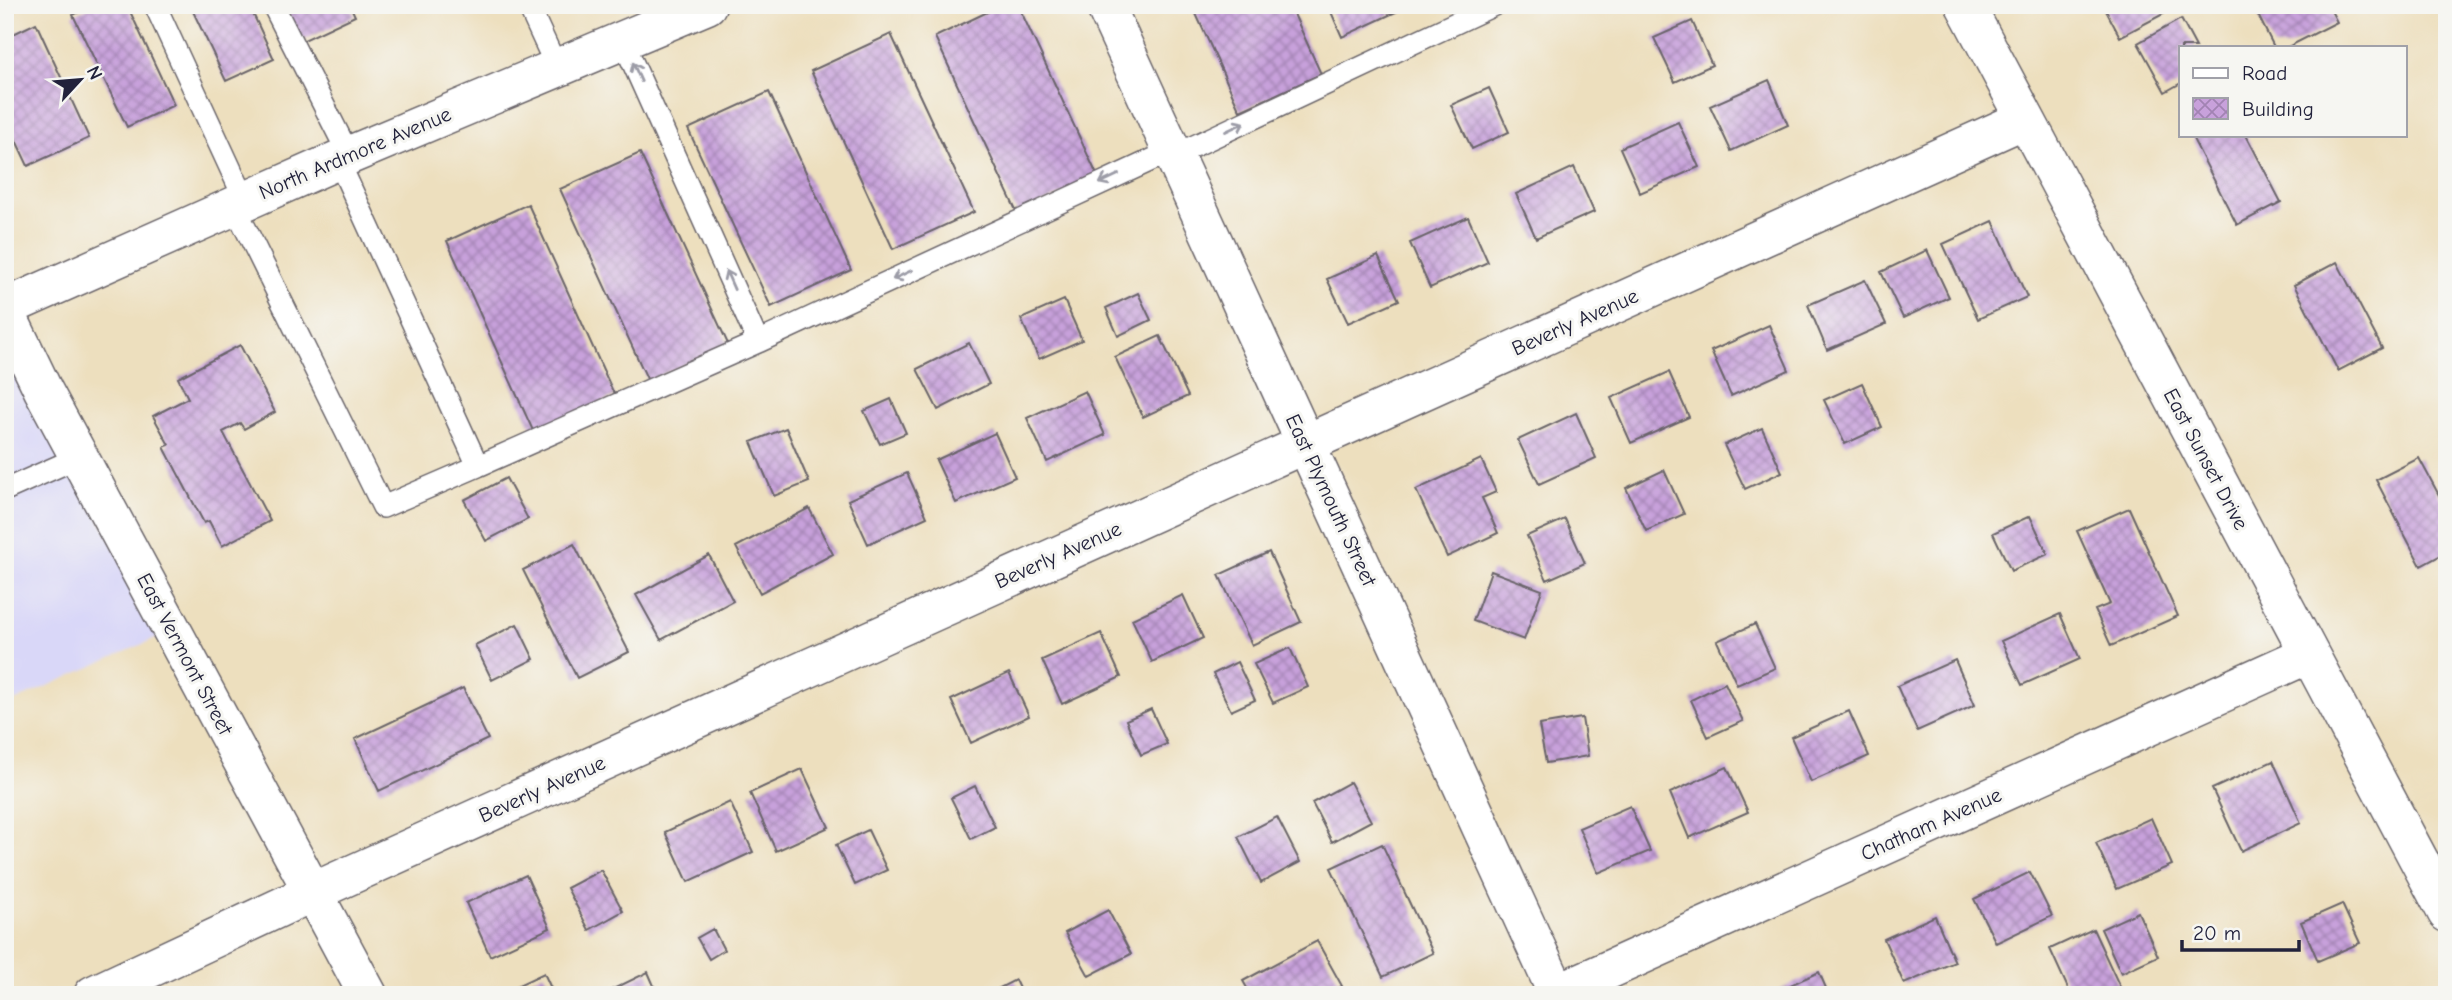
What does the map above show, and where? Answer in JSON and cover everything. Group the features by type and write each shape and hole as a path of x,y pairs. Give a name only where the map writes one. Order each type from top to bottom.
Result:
{"street":[{"name":"North Ardmore Avenue","path":"5,309 343,157 623,41 662,14 707,5"},
{"name":"East Plymouth Street","path":"1105,5 1556,994"},
{"name":"East Sunset Drive","path":"1965,5 2447,913"},
{"name":"Beverly Avenue","path":"93,995 313,892 2025,119"},
{"name":"East Vermont Street","path":"5,309 43,390 368,995"},
{"name":"Chatham Avenue","path":"1556,994 2309,654"}],"lane":[{"path":"155,5 240,202 383,508 758,342 1494,5"},
{"path":"273,5 343,157 478,466"},
{"path":"528,5 557,68"},
{"path":"623,41 758,342"},
{"path":"5,490 79,457"}],"shaded area":[{"path":"5,348 163,635 5,705"}],"building":[{"path":"93,5 127,5 174,105 127,127 73,15"},
{"path":"190,5 249,5 274,59 226,81"},
{"path":"283,5 350,5 355,16 300,42"},
{"path":"1002,5 1018,5 1098,177 1018,215 935,37"},
{"path":"1192,5 1290,5 1321,74 1240,111"},
{"path":"1328,5 1411,5 1342,37"},
{"path":"2103,5 2180,5 2120,37"},
{"path":"2273,5 2328,5 2337,22 2290,46 2274,46 2257,13"},
{"path":"2181,19 2195,46 2179,46 2179,84 2165,92 2138,43"},
{"path":"1692,21 1712,65 1675,82 1654,38"},
{"path":"36,23 89,138 28,166 5,117 5,38"},
{"path":"891,34 974,212 893,249 811,71"},
{"path":"1769,80 1788,125 1731,151 1710,106"},
{"path":"1489,88 1509,132 1472,149 1451,105"},
{"path":"769,92 851,270 771,307 688,129"},
{"path":"1678,122 1699,167 1640,193 1620,148"},
{"path":"2198,136 2247,136 2281,202 2237,225 2193,139"},
{"path":"640,153 728,344 648,381 560,189"},
{"path":"1574,167 1594,212 1536,238 1516,194"},
{"path":"528,204 615,396 534,433 447,241"},
{"path":"1468,217 1488,262 1430,288 1410,243"},
{"path":"1993,221 2027,297 1978,319 1943,244"},
{"path":"1927,250 1949,297 1903,318 1881,272"},
{"path":"1378,256 1399,300 1348,323 1327,279"},
{"path":"2337,262 2382,348 2338,371 2294,285"},
{"path":"1865,280 1886,324 1827,350 1808,305"},
{"path":"1138,293 1151,320 1118,336 1106,308"},
{"path":"1064,300 1082,340 1039,359 1021,319"},
{"path":"1769,325 1789,370 1731,396 1711,351"},
{"path":"1160,336 1188,396 1143,417 1115,357"},
{"path":"969,343 989,384 938,410 917,369"},
{"path":"240,345 275,412 244,429 240,423 223,432 270,521 222,546 209,521 204,523 164,447 169,445 153,416 188,398 178,378"},
{"path":"1669,372 1689,417 1631,443 1611,398"},
{"path":"1862,383 1882,427 1845,444 1824,400"},
{"path":"1085,391 1105,435 1047,462 1027,418"},
{"path":"891,399 906,433 880,444 864,411"},
{"path":"1576,413 1596,458 1539,484 1518,440"},
{"path":"786,428 809,482 774,496 751,442"},
{"path":"1762,428 1782,472 1745,489 1724,445"},
{"path":"995,433 1015,477 956,503 936,460"},
{"path":"2419,458 2447,510 2447,552 2421,566 2376,480"},
{"path":"1481,459 1496,492 1482,498 1498,533 1447,557 1416,490"},
{"path":"1664,470 1684,514 1646,531 1626,488"},
{"path":"907,473 927,517 868,544 848,500"},
{"path":"506,478 528,519 486,541 464,500"},
{"path":"809,508 833,554 760,593 736,547"},
{"path":"2129,508 2178,616 2111,646 2095,610 2110,604 2077,531"},
{"path":"2030,516 2048,554 2011,571 1993,533"},
{"path":"1565,519 1585,563 1547,580 1527,536"},
{"path":"574,544 629,652 577,678 523,570"},
{"path":"1269,552 1301,622 1252,645 1219,575"},
{"path":"709,555 733,601 661,640 636,595"},
{"path":"1491,571 1542,590 1524,640 1473,621"},
{"path":"1183,595 1203,638 1152,662 1132,619"},
{"path":"2060,614 2080,659 2022,685 2001,641"},
{"path":"517,624 534,659 492,680 475,645"},
{"path":"1755,624 1775,668 1737,685 1717,641"},
{"path":"1101,633 1121,677 1062,704 1042,660"},
{"path":"1290,648 1308,687 1273,703 1254,664"},
{"path":"1955,660 1975,705 1917,731 1897,686"},
{"path":"1237,662 1255,700 1231,711 1213,674"},
{"path":"1009,673 1029,716 971,743 951,700"},
{"path":"1725,683 1743,721 1708,737 1691,700"},
{"path":"463,688 488,739 379,791 355,739"},
{"path":"1151,709 1167,744 1141,755 1126,720"},
{"path":"1849,711 1869,756 1811,782 1791,737"},
{"path":"1582,718 1588,756 1546,763 1539,725"},
{"path":"2273,761 2301,823 2241,851 2212,789"},
{"path":"1727,767 1748,812 1689,838 1670,793"},
{"path":"802,769 829,827 776,851 750,793"},
{"path":"1350,782 1371,821 1332,842 1312,803"},
{"path":"975,786 995,827 971,839 951,798"},
{"path":"730,802 753,852 688,882 665,832"},
{"path":"1630,806 1650,851 1598,873 1579,828"},
{"path":"1277,817 1300,862 1261,883 1238,837"},
{"path":"2151,818 2172,865 2117,889 2096,843"},
{"path":"868,830 887,870 855,885 836,845"},
{"path":"1382,844 1433,953 1383,977 1331,868"},
{"path":"601,870 623,911 589,930 567,888"},
{"path":"2030,872 2052,916 1996,943 1974,899"},
{"path":"526,875 550,928 490,956 466,903"},
{"path":"2342,904 2360,943 2318,961 2301,922"},
{"path":"1108,910 1131,954 1089,976 1065,933"},
{"path":"2138,912 2158,956 2121,973 2101,929"},
{"path":"1935,916 1955,962 1904,984 1884,939"},
{"path":"713,929 724,950 709,959 697,938"},
{"path":"2093,929 2120,987 2104,995 2071,995 2050,949"},
{"path":"1317,941 1342,986 1326,995 1251,995 1243,981"},
{"path":"648,972 658,995 606,995 605,993"},
{"path":"1819,972 1829,995 1768,995"},
{"path":"544,973 554,995 497,995"},
{"path":"1015,980 1022,995 986,995"}]}
